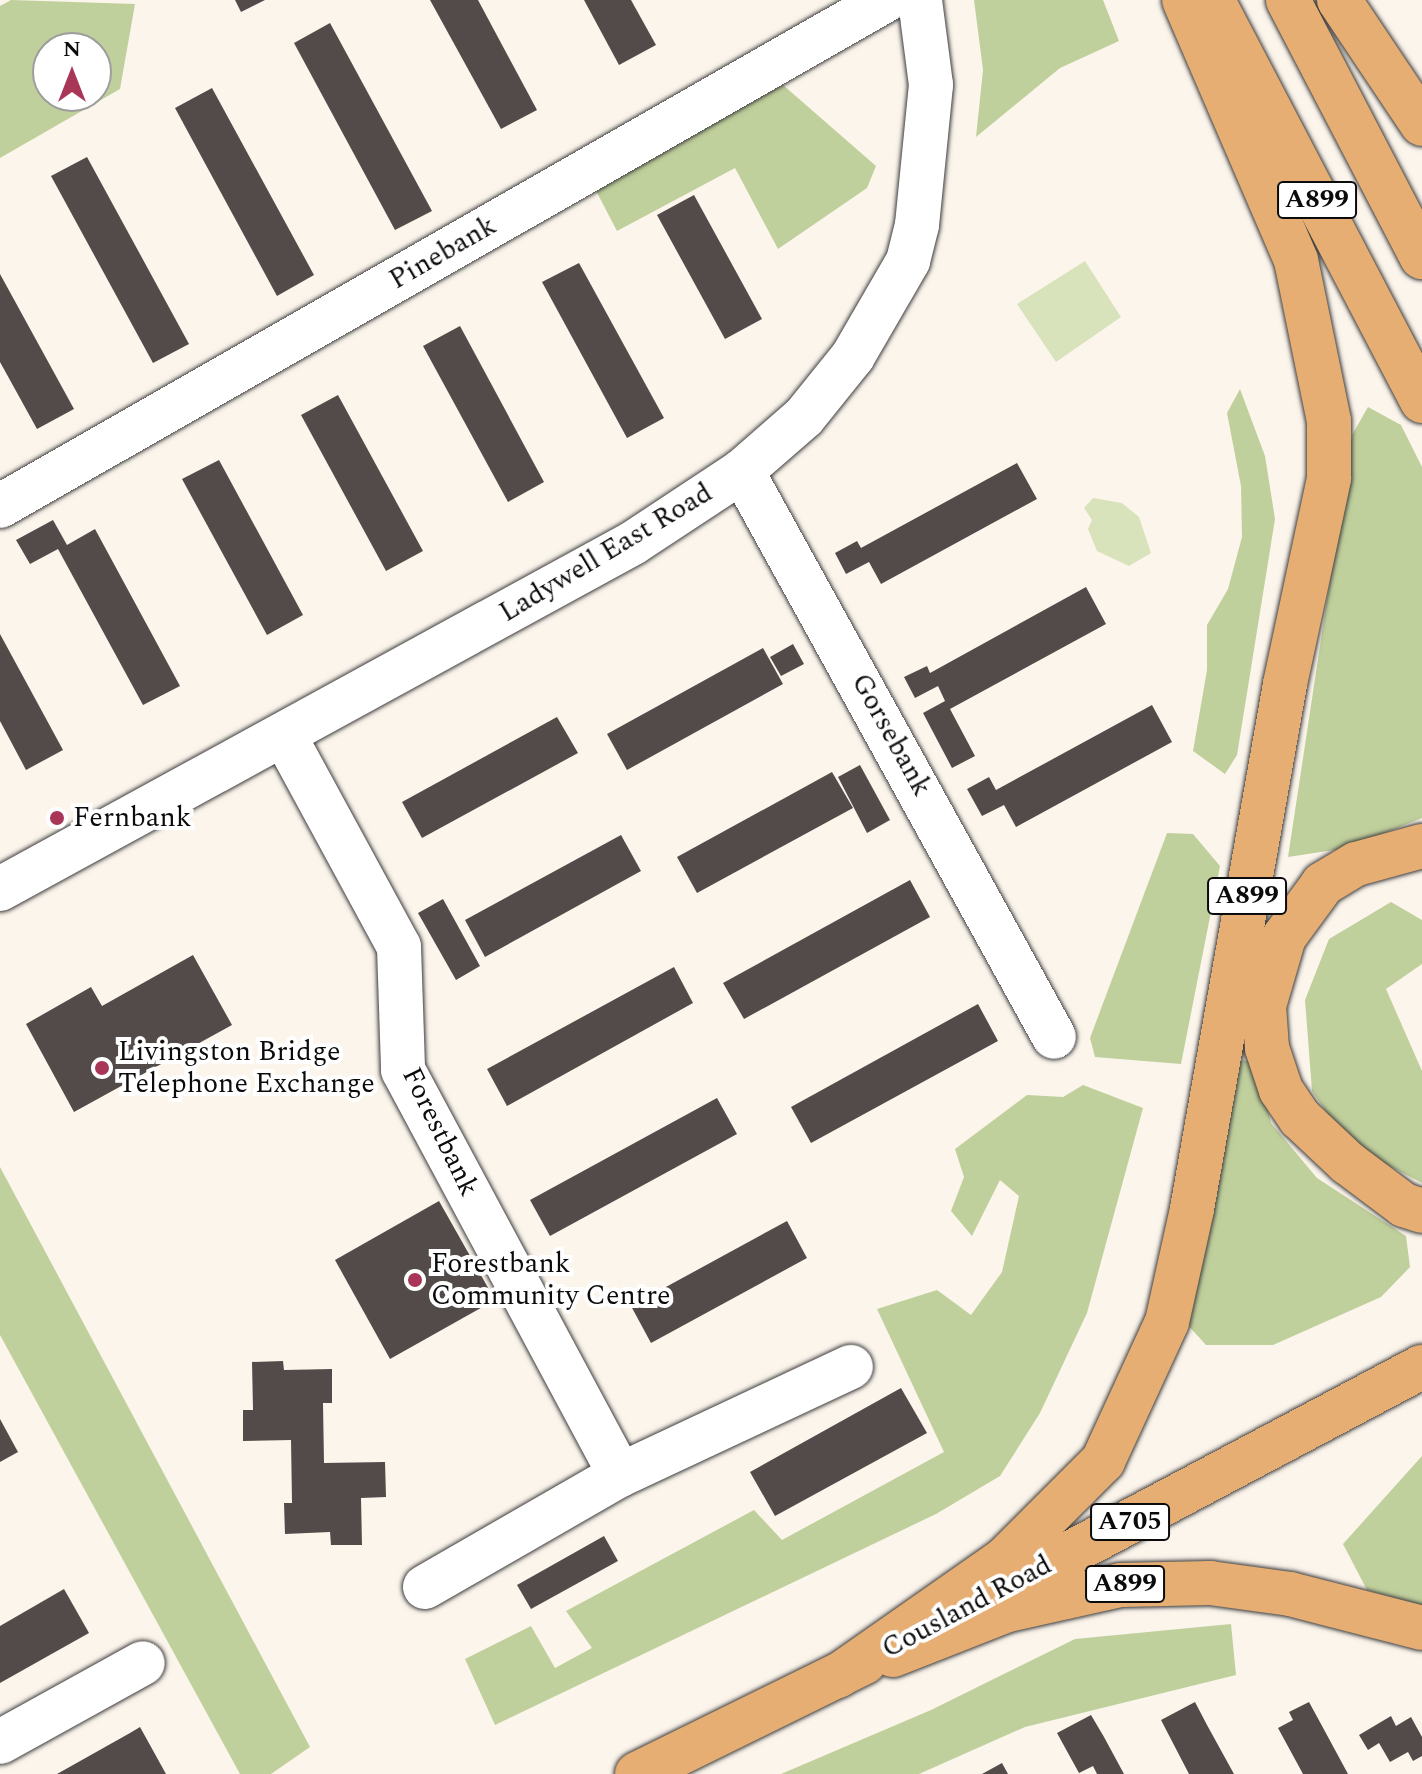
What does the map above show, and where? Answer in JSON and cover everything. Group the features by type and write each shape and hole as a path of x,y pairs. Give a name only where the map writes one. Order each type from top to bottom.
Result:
{"main road":[{"name":"A899","path":"838,1676 1005,1559 1103,1461 1167,1322 1192,1209 1285,684 1329,478 1329,421 1296,260 1184,0"},
{"name":"A899","path":"1212,0 1422,401"},
{"name":"A899","path":"1288,0 1422,257"},
{"path":"1339,0 1422,124"},
{"path":"1422,846 1356,864 1323,884 1284,937 1264,1006 1267,1048 1281,1090 1300,1118 1348,1163 1404,1205 1422,1211"},
{"name":"Cousland Road","path":"637,1774 838,1676 1422,1367"},
{"name":"A899","path":"838,1676 1008,1610 1121,1585 1210,1583 1290,1594 1422,1628"}],"street":[{"name":"Pinebank","path":"0,506 886,0"},
{"name":"Ladywell East Road","path":"0,889 633,543 742,471 804,417 853,356 908,261 917,225 931,85 920,0"},
{"name":"Gorsebank","path":"742,471 1051,1009"},
{"name":"Forestbank","path":"284,735 399,947 403,1070 620,1475"},
{"path":"425,1587 620,1475 851,1367"},
{"path":"0,1742 143,1663"}],"green space":[{"path":"11,0 135,4 120,89 112,94 112,32 32,32 32,112 80,112 0,158 0,6"},
{"path":"974,0 1103,0 1119,41 1060,68 976,137 983,70"},
{"path":"775,78 876,166 867,188 778,249 735,168 617,231 593,185"},
{"path":"1085,261 1121,317 1056,362 1017,304"},
{"path":"1240,389 1265,456 1275,519 1237,755 1225,774 1193,751 1207,670 1207,625 1228,589 1242,537 1241,486 1227,413"},
{"path":"1368,407 1401,425 1422,467 1422,818 1347,848 1288,857 1352,435"},
{"path":"1093,498 1122,503 1139,517 1151,553 1129,566 1097,551 1088,529 1092,520 1084,508"},
{"path":"1167,833 1193,834 1220,866 1181,1064 1095,1057 1090,1038"},
{"path":"1391,902 1422,920 1422,964 1386,989 1422,1071 1422,1183 1349,1145 1312,1091 1305,1000 1329,939"},
{"path":"1235,1060 1256,1061 1271,1123 1317,1178 1406,1236 1410,1267 1381,1297 1273,1345 1206,1345 1185,1322"},
{"path":"1083,1085 1143,1108 1087,1313 1040,1413 1000,1476 936,1514 495,1725 465,1659 531,1626 555,1668 592,1648 566,1611 754,1510 782,1540 944,1452 877,1309 937,1290 971,1315 1002,1272 1019,1196 1000,1180 972,1236 951,1211 964,1177 955,1149 1027,1095 1063,1097"},
{"path":"0,1167 310,1747 271,1774 240,1774 0,1335"},
{"path":"1422,1456 1422,1606 1367,1590 1343,1544"},
{"path":"1231,1624 1236,1675 1025,1727 919,1774 781,1774 931,1710 1075,1639"}],"building":[{"path":"235,0 265,0 241,12"},
{"path":"430,0 478,0 537,110 501,129"},
{"path":"584,0 631,0 656,45 619,65"},
{"path":"330,23 432,211 395,230 294,43"},
{"path":"212,88 314,275 277,296 175,108"},
{"path":"87,157 189,344 153,363 51,176"},
{"path":"694,195 762,319 725,339 657,215"},
{"path":"579,263 664,418 627,438 542,282"},
{"path":"0,274 74,409 37,429 0,362"},
{"path":"460,326 544,482 508,502 423,346"},
{"path":"338,395 423,551 386,571 301,415"},
{"path":"219,460 303,615 267,635 182,479"},
{"path":"1017,463 1037,499 881,584 869,562 846,574 835,553 857,541 861,548"},
{"path":"53,520 67,545 95,529 180,686 143,705 58,549 30,564 16,540"},
{"path":"1086,587 1106,624 950,709 975,756 952,768 923,713 945,701 938,686 915,698 904,677 927,666 930,673"},
{"path":"0,634 63,750 26,770 0,721"},
{"path":"793,644 804,664 781,676 770,657"},
{"path":"763,648 783,684 627,770 607,734"},
{"path":"1152,705 1172,742 1016,827 1004,805 982,816 967,789 989,777 996,790"},
{"path":"557,717 578,753 422,838 402,802"},
{"path":"860,765 890,820 867,833 838,777"},
{"path":"832,772 853,808 697,893 677,857"},
{"path":"621,835 641,871 485,957 465,920"},
{"path":"910,880 930,917 744,1019 723,983"},
{"path":"443,899 480,966 456,980 418,913"},
{"name":"Livingston Bridge Telephone Exchange","path":"193,955 232,1025 74,1112 26,1024 91,987 102,1006"},
{"path":"674,967 693,1003 507,1106 487,1069"},
{"path":"978,1004 998,1041 811,1143 791,1107"},
{"path":"717,1098 737,1134 550,1236 530,1200"},
{"name":"Forestbank Community Centre","path":"439,1201 495,1300 390,1359 335,1260"},
{"path":"787,1221 807,1258 651,1343 631,1306"},
{"path":"283,1361 284,1370 332,1369 332,1403 323,1403 324,1463 385,1462 386,1497 361,1498 362,1545 331,1545 330,1532 285,1534 284,1503 292,1503 291,1440 243,1441 243,1410 253,1410 252,1362"},
{"path":"901,1388 927,1433 775,1516 750,1472"},
{"path":"0,1419 18,1452 0,1462"},
{"path":"604,1536 618,1561 531,1609 517,1585"},
{"path":"64,1589 89,1633 0,1683 0,1626"},
{"path":"1195,1702 1234,1774 1189,1774 1161,1720"},
{"path":"1309,1702 1348,1774 1303,1774 1278,1728 1293,1720 1289,1712"},
{"path":"1091,1715 1124,1774 1097,1774 1093,1766 1079,1773 1057,1733"},
{"path":"1391,1716 1396,1726 1411,1717 1422,1737 1422,1756 1413,1761 1408,1752 1390,1762 1379,1743 1368,1750 1359,1735"},
{"path":"140,1727 166,1774 57,1774 130,1733"},
{"path":"1002,1763 1008,1774 982,1774"}],"place":[{"name":"Fernbank","path":"57,818"},
{"name":"Livingston Bridge Telephone Exchange","path":"102,1068"},
{"name":"Forestbank Community Centre","path":"415,1280"}]}
